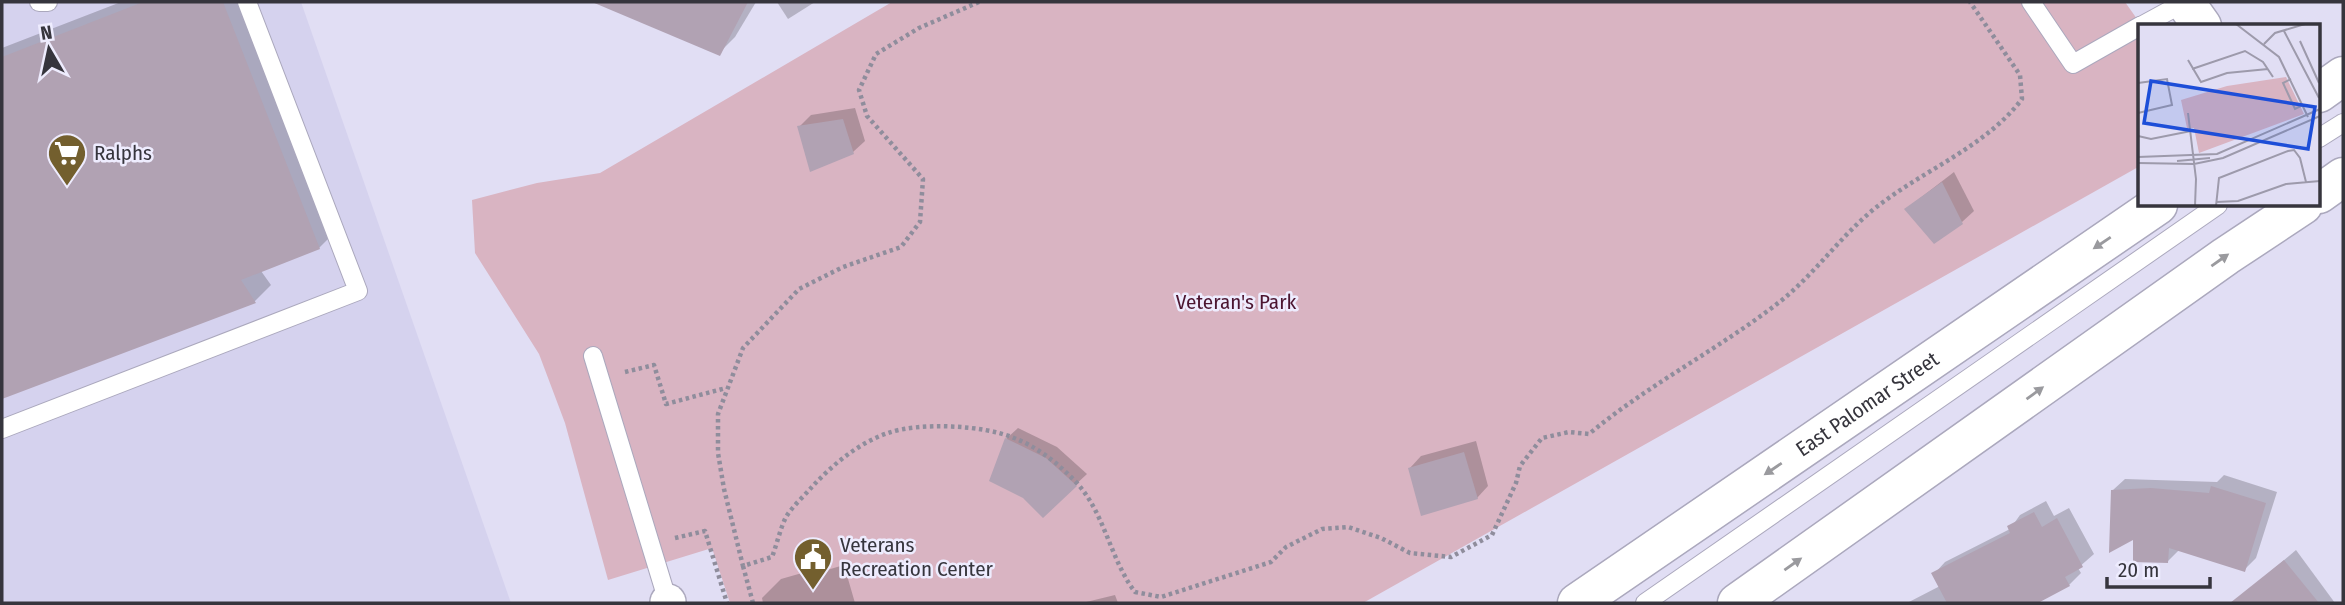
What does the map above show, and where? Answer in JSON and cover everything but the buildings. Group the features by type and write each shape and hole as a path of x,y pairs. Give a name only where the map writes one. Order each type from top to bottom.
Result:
{"main road":[{"path":"2185,2 2201,24"},
{"path":"2320,92 2343,76"},
{"path":"2320,193 2343,177"},
{"name":"East Palomar Street","path":"1577,603 2157,206"},
{"path":"1737,603 2226,256 2301,206"}],"lane":[{"path":"38,2 48,2"},
{"path":"2,429 358,291 247,2"},
{"path":"2031,2 2073,64 2138,28"},
{"path":"2145,24 2185,2"},
{"path":"2320,137 2343,123"},
{"path":"1645,603 2217,206"},
{"path":"593,356 667,603"}],"path":[{"path":"753,603 718,453 718,414 726,388 743,348 799,289 843,267 901,247 920,222 923,179 867,116 859,90 876,54 919,28 979,2"},
{"path":"743,566 772,557 786,517 827,471 852,453 888,433 947,426 1013,437 1048,456 1085,492 1100,517 1126,580 1135,592 1161,597 1271,562 1286,547 1322,529 1348,527 1381,538 1410,553 1451,557 1492,535 1516,483 1520,466 1542,438 1569,432 1589,434 1782,300 1827,258 1853,227 1884,201 2005,121 2022,99 2020,75 1970,2"},
{"path":"600,378 654,365 666,404 726,388"},
{"path":"650,544 705,531 727,603"}],"shaded area":[{"path":"2,2 301,2 511,603 2,603"}],"green space":[{"name":"Veteran's Park","path":"892,2 2125,2 2141,24 2138,24 2138,167 1363,603 730,603 712,548 608,580 565,423 539,354 475,253 472,200 537,183 600,173"}],"place":[{"name":"Ralphs","path":"67,187"},
{"name":"Veterans Recreation Center","path":"813,591"}]}
